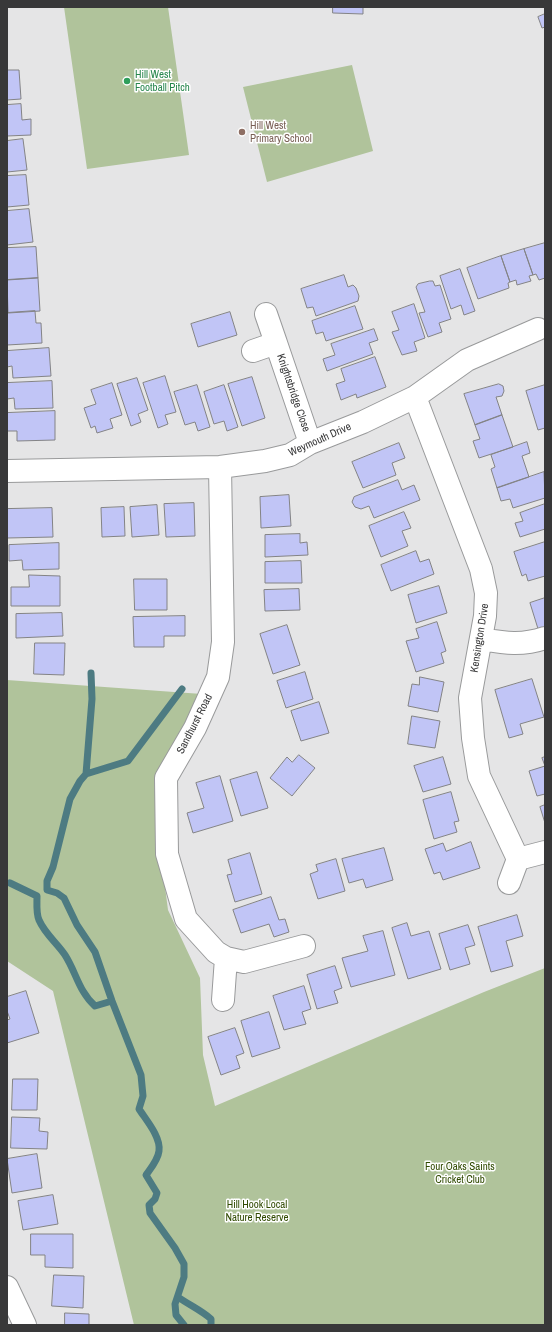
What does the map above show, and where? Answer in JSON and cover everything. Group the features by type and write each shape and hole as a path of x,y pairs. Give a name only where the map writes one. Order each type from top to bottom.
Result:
{"street":[{"name":"Knightsbridge Close","path":"266,314 310,443"},
{"name":"Weymouth Drive","path":"7,471 220,467 290,455 310,443 362,422 414,397 467,360 543,334"},
{"name":"Knightsbridge Close","path":"253,351 276,343"},
{"name":"Kensington Drive","path":"414,397 481,569 486,593 485,616 470,698 473,738 479,776 518,860"},
{"name":"Sandhurst Road","path":"220,467 223,642 218,677 195,728 166,778 166,854 186,919 216,952 226,958 244,962 304,946"},
{"path":"481,639 517,644 534,642 545,638"},
{"path":"508,883 518,860 545,852"},
{"path":"223,1000 226,958"},
{"path":"7,1287 25,1325"}],"green space":[{"name":"Hill West Football Pitch","path":"64,7 168,7 189,155 87,169"},
{"path":"352,65 373,151 267,182 243,87"},
{"name":"Hill Hook Local Nature Reserve","path":"7,680 202,694 154,780 159,841 168,910 200,978 203,1055 215,1106 484,992 545,968 545,1325 134,1325 53,991 7,961"}],"building":[{"path":"333,7 363,7 363,14 333,13"},
{"path":"545,14 545,27 542,28 538,17"},
{"path":"7,70 19,70 21,99 7,100"},
{"path":"21,104 22,120 31,119 31,135 7,136 7,105"},
{"path":"23,139 27,170 7,172 7,141"},
{"path":"26,175 29,205 7,207 7,176"},
{"path":"29,209 33,242 7,245 7,211"},
{"path":"545,243 545,278 539,280 536,274 533,275 524,249"},
{"path":"36,247 38,278 7,280 7,248"},
{"path":"524,249 533,275 529,276 531,281 517,285 516,280 510,282 501,256"},
{"path":"501,256 510,282 508,283 509,288 478,299 467,268"},
{"path":"460,269 475,311 464,315 461,305 451,309 440,276"},
{"path":"344,275 348,287 353,285 356,288 359,296 358,301 316,316 313,307 307,308 301,289"},
{"path":"38,278 40,311 8,313 7,280"},
{"path":"433,281 435,286 440,285 451,319 439,323 442,332 428,337 419,313 425,312 416,287 418,284"},
{"path":"414,304 425,338 414,342 417,351 402,355 392,332 399,330 392,312"},
{"path":"355,306 363,329 326,341 323,332 316,334 312,321"},
{"path":"35,311 36,323 41,323 42,343 7,345 7,313"},
{"path":"230,312 237,335 198,347 191,324"},
{"path":"374,329 378,340 369,343 373,354 327,371 323,359 335,355 331,344"},
{"path":"49,348 51,376 13,378 12,366 7,367 7,351"},
{"path":"375,357 386,387 357,398 356,394 341,400 336,384 345,381 341,369"},
{"path":"165,376 176,412 165,415 168,424 158,428 143,383"},
{"path":"252,377 265,418 242,426 228,384"},
{"path":"137,378 148,410 138,414 141,422 131,426 117,384"},
{"path":"52,381 53,408 15,409 14,398 7,399 7,383"},
{"path":"112,383 122,415 110,419 113,428 97,433 95,426 91,428 84,408 96,404 91,390"},
{"path":"499,384 503,386 504,391 502,396 496,397 502,415 475,425 464,394"},
{"path":"197,385 210,427 198,431 195,422 185,425 174,392"},
{"path":"224,385 238,427 227,431 224,421 214,424 204,392"},
{"path":"545,385 545,428 538,430 526,391"},
{"path":"55,411 55,440 17,441 17,431 7,431 7,413"},
{"path":"502,415 513,447 479,458 473,441 480,439 475,425"},
{"path":"527,442 530,453 522,456 529,477 497,488 491,469 495,467 491,455"},
{"path":"399,443 405,458 392,463 396,475 363,488 352,462"},
{"path":"544,472 545,498 513,508 510,499 501,501 497,488"},
{"path":"398,480 402,490 414,485 420,500 374,518 369,506 361,509 355,507 352,502 354,497"},
{"path":"289,495 291,526 261,528 260,497"},
{"path":"194,503 195,536 166,537 164,504"},
{"path":"545,504 545,529 520,537 515,523 523,521 520,513"},
{"path":"157,505 159,535 132,537 130,507"},
{"path":"124,507 125,536 102,537 101,508"},
{"path":"52,508 53,537 7,538 7,509"},
{"path":"404,512 411,528 402,531 408,546 381,557 369,526"},
{"path":"300,534 300,543 307,542 308,555 265,557 265,535"},
{"path":"545,542 545,576 528,581 526,574 522,576 514,552"},
{"path":"59,543 59,569 23,570 22,560 9,561 9,545"},
{"path":"416,551 420,562 429,559 434,574 391,591 381,565"},
{"path":"301,561 302,583 265,583 265,562"},
{"path":"29,575 60,576 60,606 11,606 11,587 29,587"},
{"path":"134,579 167,579 167,610 135,610"},
{"path":"439,586 447,613 416,623 408,595"},
{"path":"299,589 300,610 265,611 264,590"},
{"path":"545,598 545,630 539,632 530,603"},
{"path":"62,613 63,636 16,638 16,614"},
{"path":"185,616 185,636 164,636 164,647 134,647 133,617"},
{"path":"437,622 446,651 441,653 444,663 416,672 406,641 419,638 416,629"},
{"path":"287,625 300,665 273,674 260,634"},
{"path":"35,643 65,643 64,675 34,674"},
{"path":"305,672 313,699 286,708 277,681"},
{"path":"420,677 444,682 438,712 408,706 412,684 419,685"},
{"path":"532,679 544,717 520,724 523,734 509,738 495,690"},
{"path":"319,702 329,733 301,741 291,711"},
{"path":"412,716 440,721 435,748 408,744"},
{"path":"299,755 315,768 292,796 270,778 287,757 292,762"},
{"path":"443,757 451,784 423,792 414,766"},
{"path":"545,757 545,766 542,758"},
{"path":"545,766 545,794 537,796 529,771"},
{"path":"257,772 268,808 241,816 230,780"},
{"path":"220,776 233,821 193,833 187,813 204,808 196,783"},
{"path":"451,792 459,821 454,822 457,832 434,839 423,800"},
{"path":"545,805 545,823 540,807"},
{"path":"471,842 480,868 443,880 440,872 434,874 425,849 443,843 446,851"},
{"path":"384,848 393,880 366,888 363,879 349,883 342,859"},
{"path":"250,853 262,894 235,902 227,875 232,874 228,860"},
{"path":"336,859 345,891 318,899 310,874 318,871 316,865"},
{"path":"271,897 279,920 285,919 289,932 274,937 269,924 241,933 233,910"},
{"path":"517,915 523,936 506,941 513,966 491,972 478,927"},
{"path":"407,923 411,936 429,931 441,969 408,979 392,928"},
{"path":"468,925 475,945 465,948 470,964 450,970 439,934"},
{"path":"383,931 395,975 351,987 342,958 368,951 363,936"},
{"path":"335,966 342,988 334,991 338,1003 317,1009 307,975"},
{"path":"304,986 311,1009 302,1012 306,1024 284,1030 273,996"},
{"path":"26,991 39,1033 7,1043 7,1020 10,1019 7,1011 7,997"},
{"path":"269,1012 280,1048 252,1057 241,1021"},
{"path":"235,1028 244,1053 236,1056 240,1068 221,1075 208,1037"},
{"path":"13,1079 38,1079 37,1110 12,1110"},
{"path":"12,1117 40,1118 39,1131 48,1132 47,1149 11,1148"},
{"path":"37,1154 42,1188 12,1193 7,1159"},
{"path":"53,1195 58,1224 23,1230 18,1201"},
{"path":"31,1234 73,1234 73,1268 45,1267 45,1255 31,1255"},
{"path":"54,1275 84,1276 83,1308 52,1306"},
{"path":"65,1313 89,1314 89,1325 65,1325"}],"waterway":[{"path":"86,774 92,699 91,673"},
{"path":"182,689 128,761 86,774 80,781 70,799 53,867 47,881 47,890 57,893 64,898 77,925 95,952 112,1001 141,1075 143,1096 139,1109 155,1134 159,1146 157,1158 146,1175 157,1193 155,1199 149,1205 150,1213 175,1248 184,1264 184,1277 175,1304 176,1315 184,1325"},
{"path":"10,883 37,896 37,914 39,920 69,961 85,995 95,1006 112,1001"},
{"path":"178,1297 211,1319 211,1325"}],"place":[{"name":"Hill West Football Pitch","path":"127,81"},
{"name":"Hill West Primary School","path":"242,132"}],"park label":[{"name":"Four Oaks Saints Cricket Club","path":"460,1173"}]}
